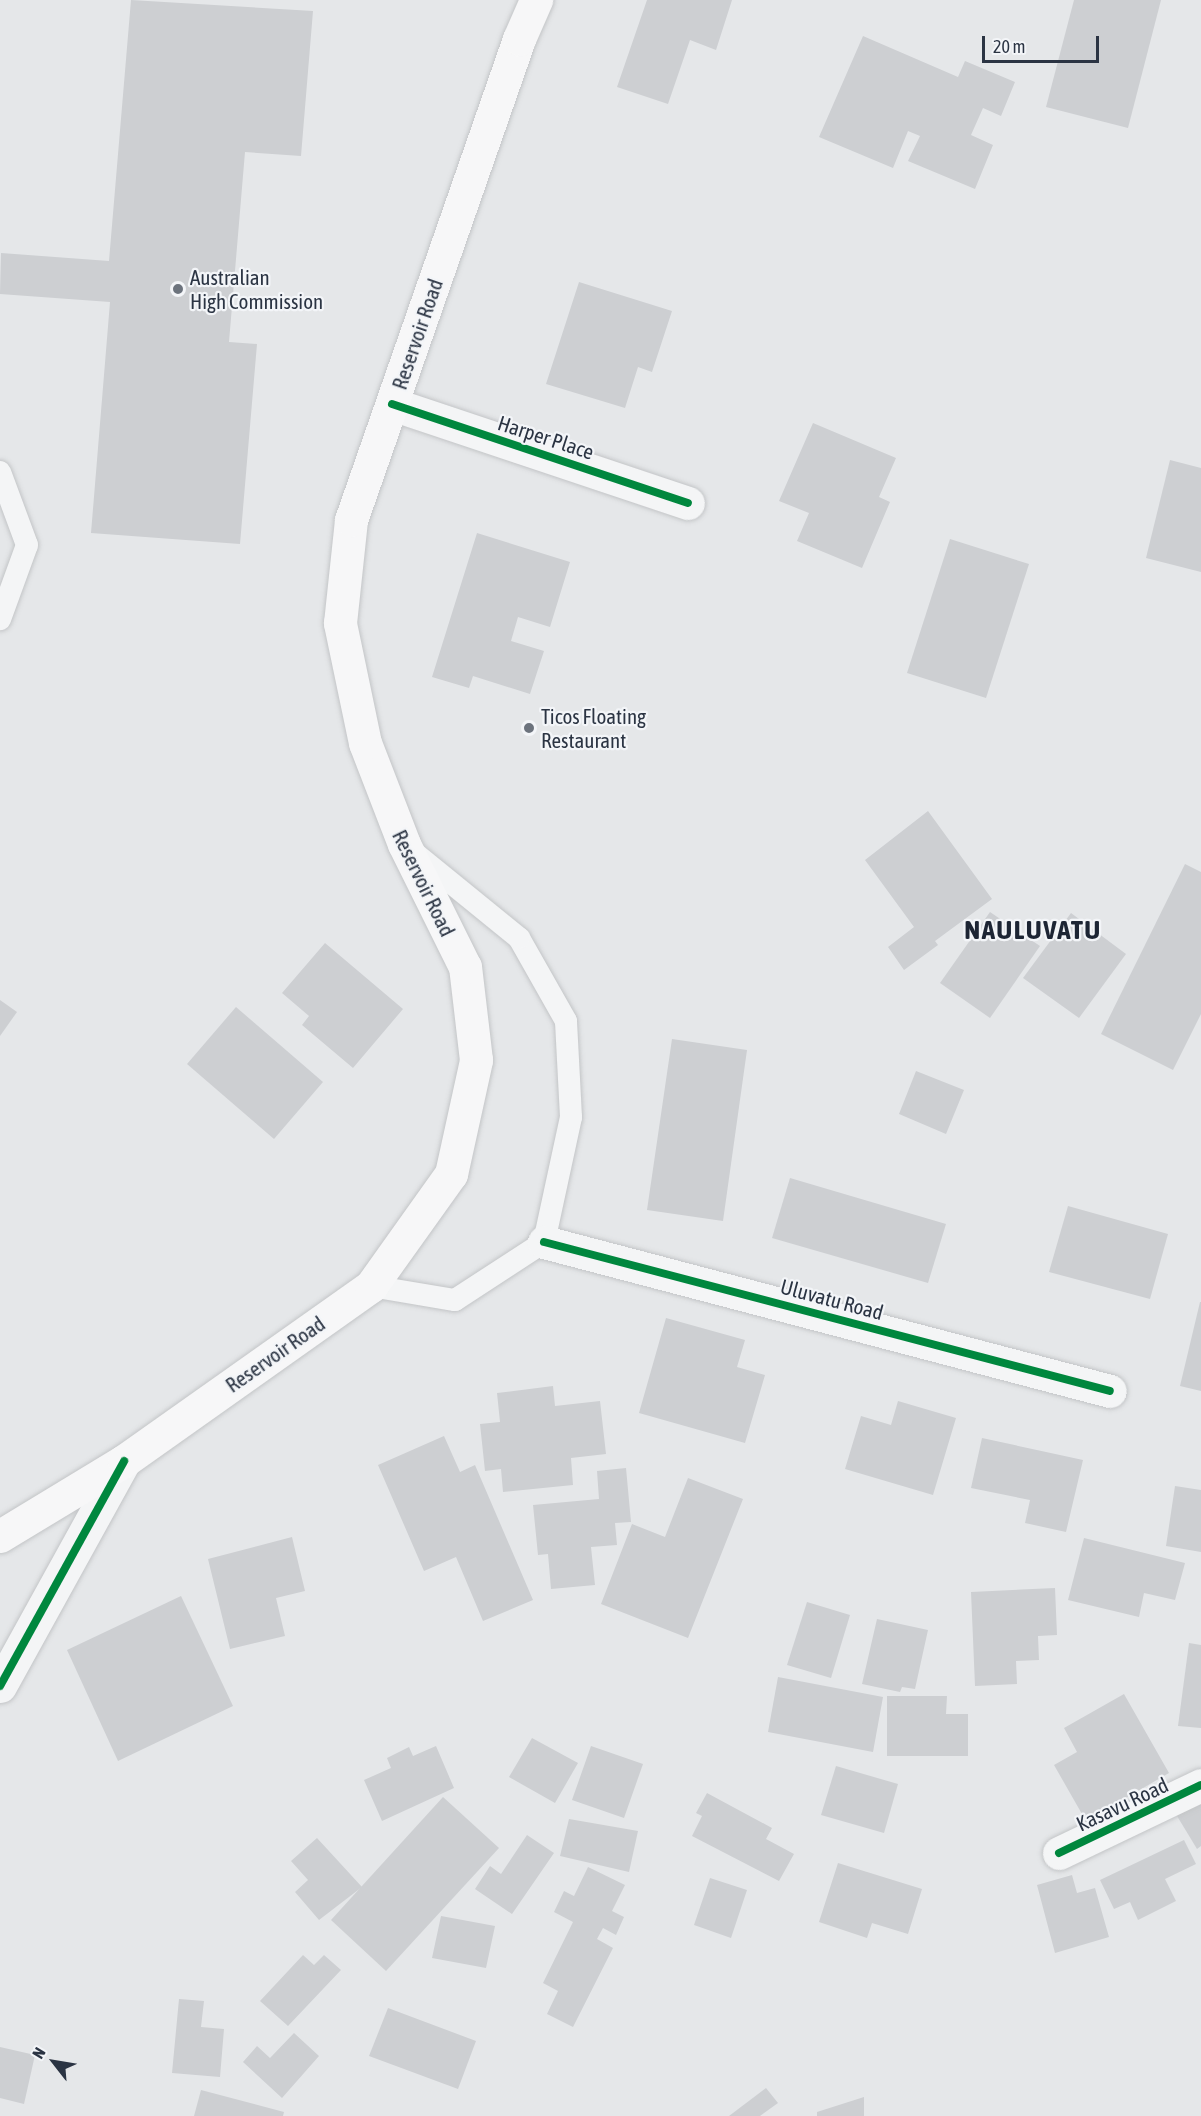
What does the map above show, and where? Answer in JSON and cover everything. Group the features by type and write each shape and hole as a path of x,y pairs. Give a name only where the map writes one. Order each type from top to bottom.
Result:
{"highway":[{"name":"Reservoir Road","path":"519,39 522,0"},
{"name":"Reservoir Road","path":"0,1536 124,1461 371,1286 451,1174 476,1060 465,967 404,844 365,743 339,623 351,520 519,39 536,0"}],"street":[{"name":"Harper Place","path":"392,404 688,503"},
{"name":"Uluvatu Road","path":"544,1242 1110,1391"},
{"path":"0,1686 124,1461"},
{"name":"Kasavu Road","path":"1059,1854 1201,1785"}],"lane":[{"path":"0,472 27,545 0,619"},
{"path":"371,1286 455,1300 544,1242 571,1117 566,1021 519,938 404,844"}],"building":[{"path":"131,0 313,11 301,156 245,152 229,342 257,344 240,544 91,533 110,302 0,294 1,253 109,261"},
{"path":"647,0 732,0 716,50 690,40 668,104 617,87"},
{"path":"1074,0 1161,0 1128,128 1046,107"},
{"path":"863,36 958,77 965,61 1015,82 1001,116 983,108 971,135 993,145 975,189 908,161 920,136 908,131 893,168 819,137"},
{"path":"579,282 672,311 652,372 638,367 625,408 546,384"},
{"path":"813,423 896,458 879,497 890,502 862,568 797,541 809,513 779,501"},
{"path":"1170,460 1201,468 1201,572 1146,558"},
{"path":"477,533 570,562 550,627 518,617 511,641 544,651 530,694 473,676 469,688 432,677"},
{"path":"950,539 1029,564 986,698 907,673"},
{"path":"928,811 992,899 935,941 938,945 904,970 888,947 914,927 865,860"},
{"path":"1185,864 1201,872 1201,1014 1173,1070 1101,1034"},
{"path":"990,912 1040,946 990,1018 940,983"},
{"path":"1071,913 1126,954 1079,1018 1023,978"},
{"path":"325,943 403,1009 353,1068 302,1025 309,1016 282,993"},
{"path":"0,1000 17,1012 0,1036"},
{"path":"236,1007 323,1082 274,1139 187,1064"},
{"path":"672,1039 747,1050 723,1221 647,1210"},
{"path":"916,1071 964,1090 946,1134 899,1114"},
{"path":"790,1178 946,1224 928,1283 772,1238"},
{"path":"1068,1206 1168,1234 1150,1299 1049,1272"},
{"path":"1201,1302 1201,1391 1180,1386"},
{"path":"666,1318 745,1340 737,1367 765,1375 745,1443 639,1413"},
{"path":"553,1386 555,1406 600,1401 606,1454 571,1458 573,1485 503,1492 501,1469 485,1471 480,1424 500,1422 497,1393"},
{"path":"898,1401 956,1418 933,1495 845,1469 861,1416 891,1425"},
{"path":"444,1436 460,1472 475,1465 533,1600 483,1621 456,1557 424,1571 378,1465"},
{"path":"982,1438 1083,1460 1066,1532 1025,1523 1030,1500 971,1488"},
{"path":"626,1468 631,1522 615,1523 617,1545 591,1547 595,1585 551,1589 548,1554 538,1555 533,1505 599,1499 597,1471"},
{"path":"688,1478 743,1499 688,1638 601,1604 632,1524 665,1537"},
{"path":"1175,1486 1201,1490 1201,1552 1166,1546"},
{"path":"292,1537 305,1591 276,1598 285,1636 230,1649 208,1559"},
{"path":"1084,1538 1185,1563 1175,1600 1144,1593 1139,1617 1068,1600"},
{"path":"1055,1588 1057,1635 1038,1636 1039,1660 1016,1661 1017,1684 975,1686 971,1592"},
{"path":"181,1596 233,1706 118,1761 67,1650"},
{"path":"807,1602 850,1615 831,1678 787,1665"},
{"path":"877,1619 928,1630 915,1689 902,1687 900,1692 862,1684"},
{"path":"1189,1643 1201,1645 1201,1728 1178,1726"},
{"path":"778,1677 883,1697 873,1752 768,1732"},
{"path":"1124,1694 1169,1773 1086,1821 1054,1765 1077,1752 1064,1728"},
{"path":"887,1696 947,1696 946,1714 968,1714 968,1756 887,1756"},
{"path":"532,1738 578,1763 555,1803 509,1777"},
{"path":"436,1746 454,1788 382,1821 364,1780 391,1768 387,1758 409,1747 413,1756"},
{"path":"591,1746 643,1764 624,1818 572,1800"},
{"path":"836,1766 898,1784 884,1833 821,1815"},
{"path":"1201,1789 1201,1846 1197,1849 1171,1806"},
{"path":"707,1793 772,1828 766,1839 794,1854 779,1881 692,1836 702,1816 696,1813"},
{"path":"443,1797 499,1848 386,1971 331,1920"},
{"path":"569,1819 638,1831 629,1872 560,1856"},
{"path":"527,1835 554,1853 512,1914 475,1889 490,1866 501,1874"},
{"path":"317,1838 362,1887 319,1920 295,1892 308,1880 291,1861"},
{"path":"1184,1840 1196,1864 1165,1879 1176,1901 1138,1920 1130,1902 1114,1909 1100,1880"},
{"path":"838,1863 922,1889 908,1934 872,1923 867,1938 819,1922"},
{"path":"588,1867 625,1885 612,1911 624,1917 616,1935 603,1928 597,1939 613,1948 573,2027 547,2014 558,1991 543,1983 573,1922 554,1912 564,1891 574,1896"},
{"path":"1072,1875 1077,1893 1095,1888 1109,1937 1055,1953 1037,1885"},
{"path":"710,1878 747,1890 731,1938 694,1925"},
{"path":"441,1916 495,1926 486,1968 432,1958"},
{"path":"303,1955 314,1965 324,1955 341,1970 288,2026 260,2001"},
{"path":"179,1999 204,2001 201,2027 224,2029 220,2077 172,2073"},
{"path":"388,2008 476,2041 458,2089 369,2056"},
{"path":"294,2033 319,2056 282,2098 243,2062 257,2046 270,2058"},
{"path":"0,2047 35,2055 24,2104 0,2098"},
{"path":"766,2088 778,2103 760,2116 729,2116"},
{"path":"201,2090 284,2112 283,2116 194,2116"},
{"path":"864,2097 864,2116 817,2116 817,2112"}],"cycle path":[{"path":"392,404 688,503"},
{"path":"544,1242 1110,1391"},
{"path":"0,1686 124,1461"},
{"path":"1059,1853 1201,1785"}],"place":[{"name":"Australian High Commission","path":"178,289"},
{"name":"Ticos Floating Restaurant","path":"529,728"}],"district":[{"name":"NAULUVATU","path":"1033,930"}]}
